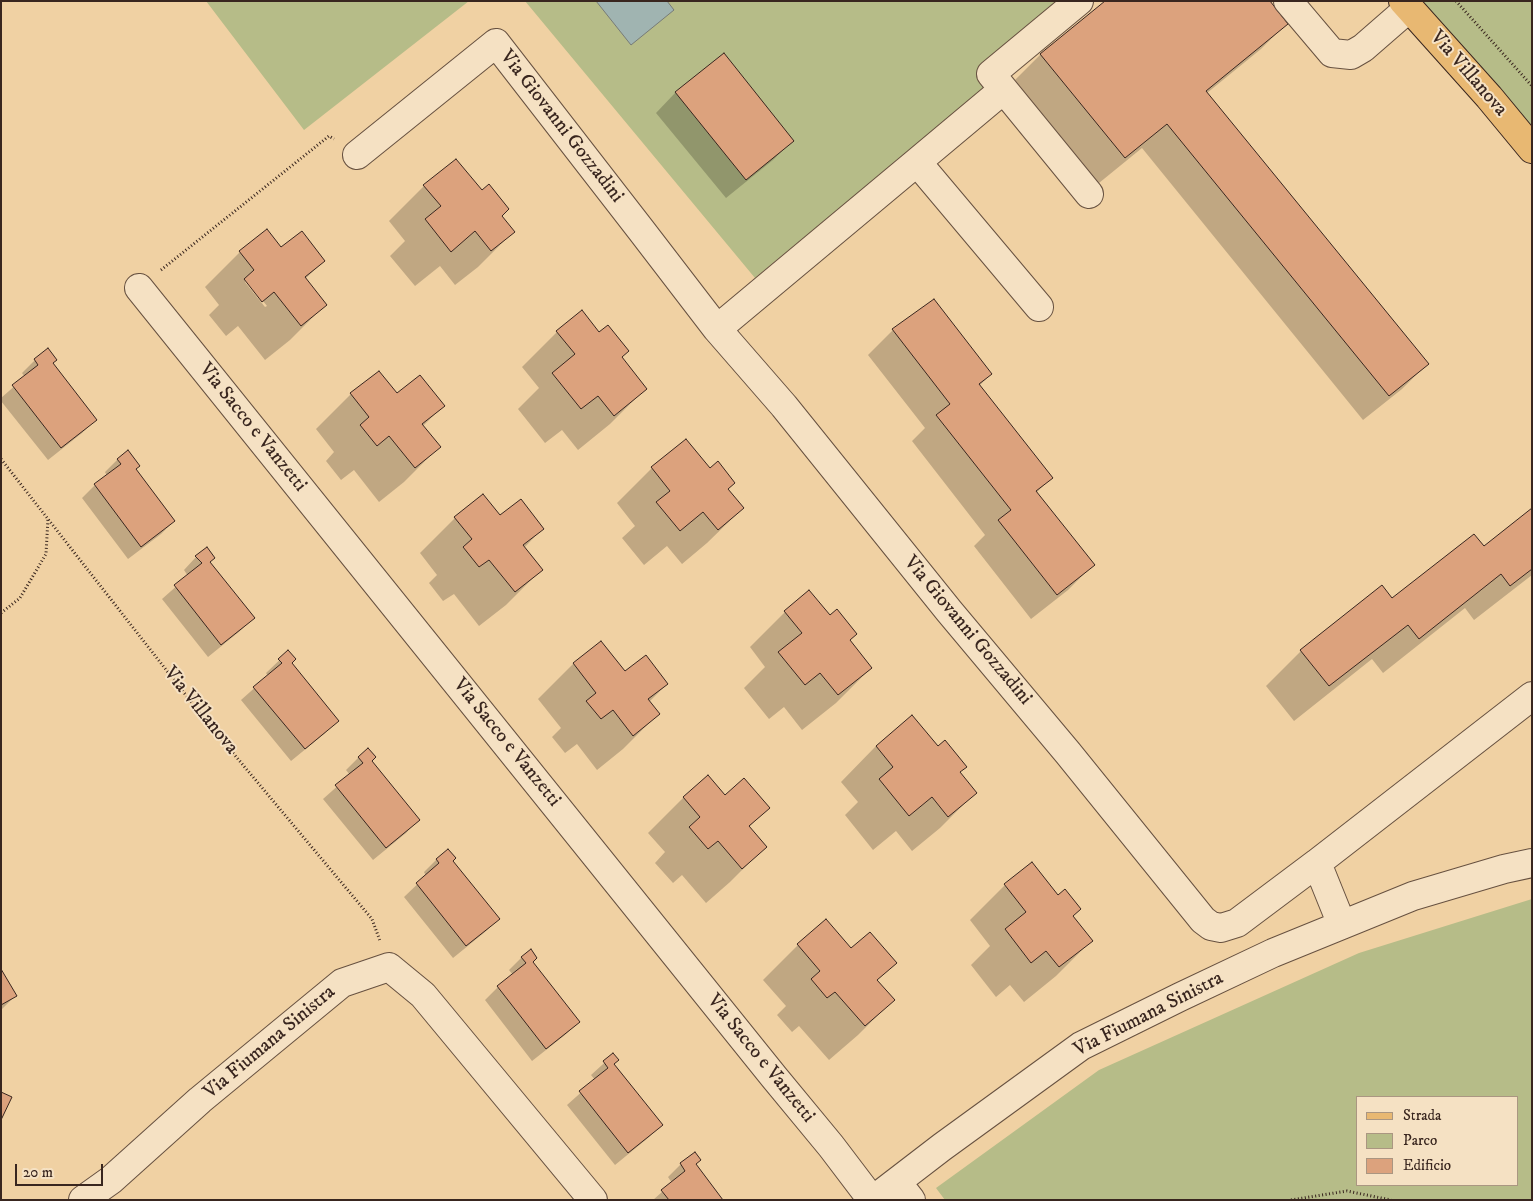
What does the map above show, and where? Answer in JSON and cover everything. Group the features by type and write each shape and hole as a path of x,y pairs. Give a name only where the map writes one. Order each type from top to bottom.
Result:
{"main road":[{"name":"Via Villanova","path":"1406,5 1532,148"}],"street":[{"path":"1078,1 991,74 1089,194"},
{"path":"1288,1 1332,53 1352,55 1363,48 1406,5"},
{"name":"Via Giovanni Gozzadini","path":"357,155 496,43 717,329 784,406 1202,920 1211,926 1221,928 1237,923 1317,863"},
{"path":"717,329 1003,90"},
{"path":"918,162 1039,307"},
{"name":"Via Sacco e Vanzetti","path":"139,288 774,1078 832,1146 873,1200"},
{"path":"1342,925 1317,863 1532,696"},
{"name":"Via Fiumana Sinistra","path":"873,1200 904,1191 942,1147 1081,1046 1264,957 1413,896 1504,869 1532,863"},
{"path":"389,967 423,994 593,1200"},
{"name":"Via Fiumana Sinistra","path":"83,1200 111,1180 200,1100 342,983 389,967"}],"path":[{"path":"1456,1 1532,86"},
{"path":"139,288 195,241 329,136 357,155"},
{"name":"Via Villanova","path":"1,459 207,722 372,920 389,967"},
{"path":"1,613 20,598 46,554 48,518"},
{"path":"1291,1200 1347,1191 1392,1200"}],"green space":[{"path":"206,1 469,1 304,130"},
{"path":"525,1 1090,1 755,278"},
{"path":"1412,1 1532,1 1532,145"},
{"path":"1532,899 1532,1200 945,1200 936,1188 1099,1070 1359,953"}],"shaded area":[{"path":"596,1 667,1 674,10 631,45"}],"building":[{"path":"1105,1 1270,1 1288,24 1206,91 1429,364 1389,396 1167,124 1125,158 1040,54"},
{"path":"724,53 794,141 746,180 675,92"},
{"path":"456,159 482,190 489,184 509,209 502,216 515,232 491,251 475,231 451,252 425,219 441,206 423,185"},
{"path":"267,229 281,247 302,231 325,261 305,277 327,305 301,326 274,292 262,302 244,279 254,270 239,251"},
{"path":"934,299 992,374 979,384 1053,478 1036,491 1095,565 1057,595 998,520 1011,510 936,415 950,404 892,329"},
{"path":"582,310 599,332 608,325 629,351 622,357 647,389 614,416 598,396 581,409 552,373 575,354 556,331"},
{"path":"48,348 57,360 53,363 97,420 61,448 12,385 38,365 34,359"},
{"path":"379,371 397,393 420,375 445,406 422,424 441,447 415,468 389,436 377,446 360,425 369,417 350,393"},
{"path":"686,439 710,468 718,461 735,483 728,489 744,508 718,530 703,512 680,531 656,502 670,491 651,467"},
{"path":"128,450 140,466 136,469 175,521 141,547 94,484 121,464 117,459"},
{"path":"483,494 500,515 521,499 544,529 523,545 543,570 515,592 489,560 479,567 463,547 472,539 454,517"},
{"path":"1532,508 1532,569 1510,586 1501,574 1419,639 1408,625 1329,686 1300,650 1382,585 1392,598 1474,534 1484,546"},
{"path":"207,547 215,558 210,562 255,618 221,645 174,585 202,563 195,556"},
{"path":"809,590 830,615 837,609 857,634 850,640 872,668 838,695 820,673 805,685 778,652 802,633 784,611"},
{"path":"601,641 625,671 646,655 668,684 648,699 660,714 633,736 613,710 601,719 586,701 596,693 573,663"},
{"path":"288,650 296,659 292,663 339,721 305,749 253,687 282,663 278,659"},
{"path":"912,715 938,746 945,740 967,767 960,772 977,793 948,817 932,797 909,816 879,779 893,767 876,746"},
{"path":"368,748 376,757 372,761 420,820 386,848 335,785 363,763 358,757"},
{"path":"708,775 725,795 744,778 770,808 749,826 767,847 742,869 718,841 708,849 689,827 700,817 683,797"},
{"path":"448,849 456,858 453,861 500,919 466,946 416,883 439,863 436,859"},
{"path":"1032,862 1058,895 1065,889 1081,909 1073,916 1093,941 1059,967 1046,951 1031,963 1005,929 1026,912 1004,884"},
{"path":"826,919 851,948 870,932 897,963 877,980 895,1000 865,1026 835,992 827,998 811,979 820,971 797,944"},
{"path":"531,949 537,958 533,962 580,1022 546,1049 497,986 526,963 521,957"},
{"path":"1,969 17,996 1,1005"},
{"path":"613,1053 619,1060 614,1064 663,1125 628,1153 579,1091 608,1068 603,1061"},
{"path":"1,1092 12,1097 1,1120"},
{"path":"695,1152 701,1160 696,1164 723,1200 669,1200 661,1190 685,1171 680,1163"}]}
